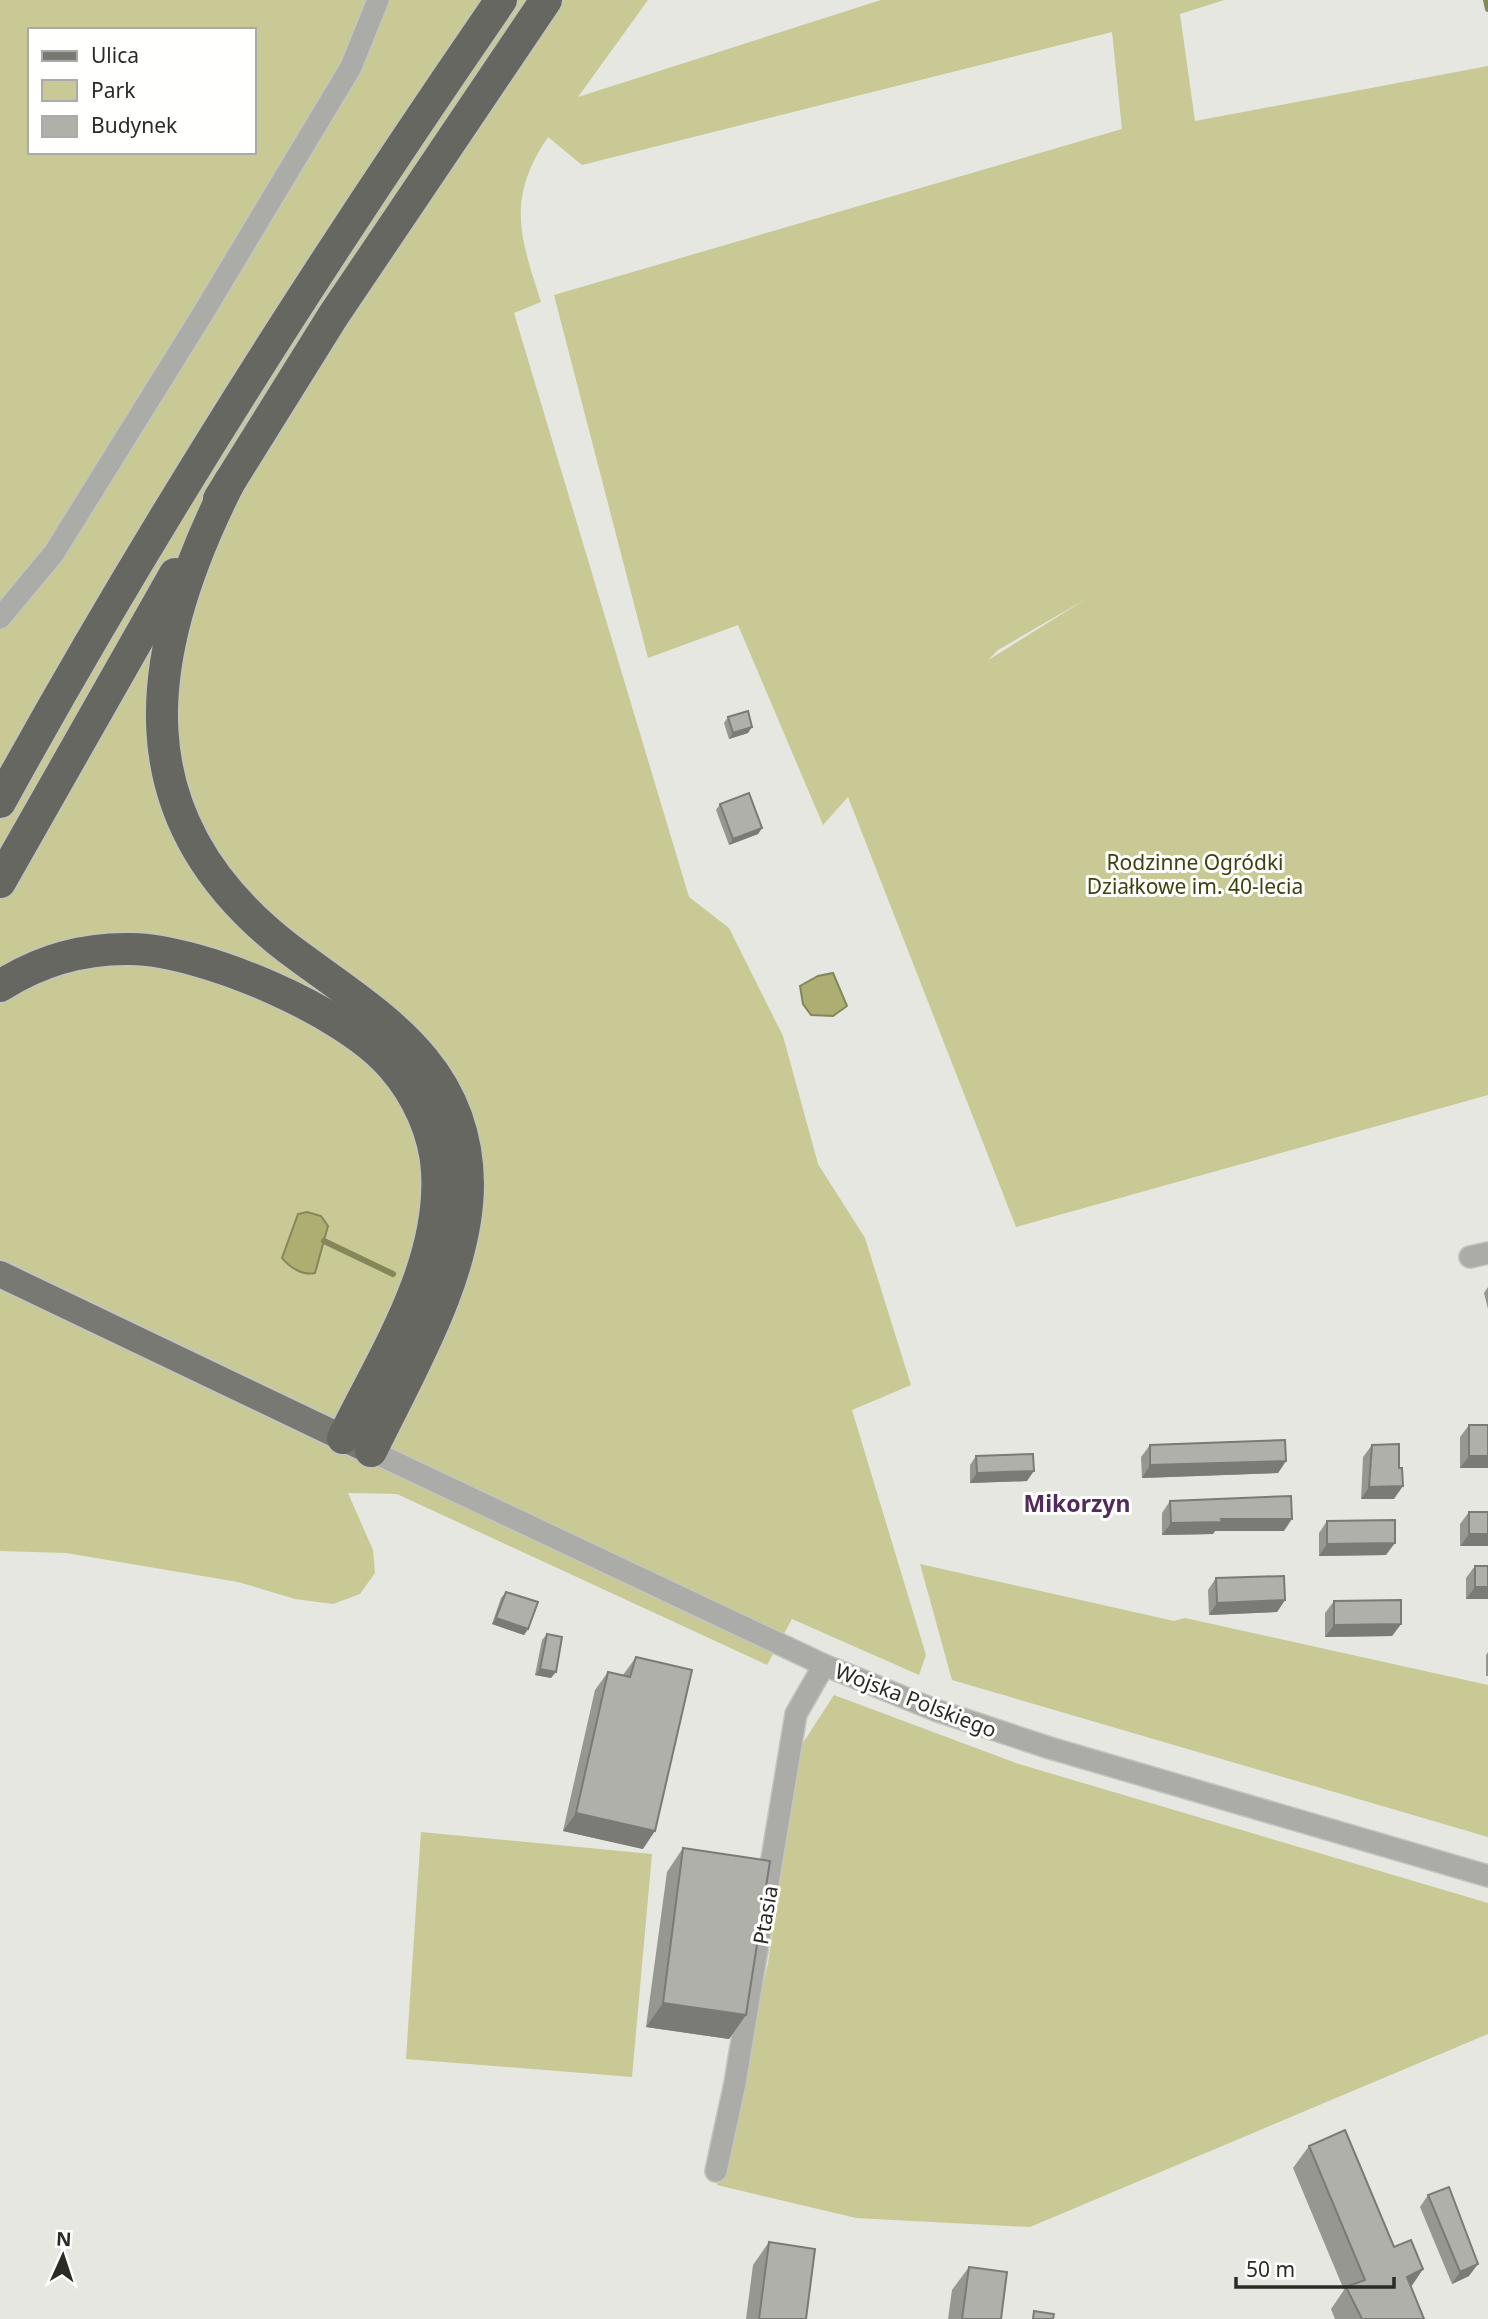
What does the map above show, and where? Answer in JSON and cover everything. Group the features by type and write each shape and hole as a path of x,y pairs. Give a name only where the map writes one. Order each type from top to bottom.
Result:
{"highway":[{"path":"0,802 197,461 382,174 501,0"},
{"path":"0,882 136,640 230,481 333,316 546,0"},
{"path":"230,481 189,573 167,646 161,725 167,770 175,798 206,863 252,918 388,1020 422,1055 447,1094 466,1157 467,1209 456,1260 434,1317 371,1451"},
{"path":"0,986 33,968 71,956 130,949 172,953 232,973 335,1021 367,1042 402,1079 420,1109 435,1155 438,1191 435,1223 405,1312 343,1438"}],"main road":[{"path":"0,1274 371,1451"}],"street":[{"path":"0,618 54,553 202,315 351,67 378,0"},
{"name":"Wojska Polskiego","path":"371,1451 824,1665 935,1710 1050,1748 1488,1876"},
{"name":"Ptasia","path":"716,2171 736,2083 796,1714 824,1665"}],"green space":[{"name":"Rodzinne Ogródki Działkowe im. 40-lecia","path":"0,0 648,0 578,97 881,0 1224,0 1180,14 1195,121 1488,66 1488,1095 1016,1227 848,797 823,825 738,625 648,658 554,295 1122,129 1112,32 582,165 548,137 526,180 521,218 527,257 541,302 514,313 689,897 729,928 783,1036 818,1164 865,1238 911,1385 852,1410 926,1655 919,1675 792,1619 767,1665 397,1494 348,1493 373,1550 375,1573 360,1594 333,1604 295,1599 238,1582 66,1553 0,1551","holes":["1086,599 990,659 998,650"]},
{"path":"920,1564 1174,1621 1185,1618 1488,1685 1488,1837 952,1680"},
{"path":"834,1695 1019,1764 1488,1903 1488,2034 1030,2227 856,2218 717,2185 768,1963 799,1749"},
{"path":"421,1832 652,1854 632,2077 406,2059"}],"shaded area":[{"path":"833,973 847,1006 833,1016 811,1015 803,1004 800,986 818,976"},
{"path":"307,1212 321,1216 328,1226 315,1273 310,1274 288,1265 282,1258 298,1214"}],"building":[{"path":"748,711 752,727 733,733 728,717"},
{"path":"749,793 762,828 733,839 720,804"},
{"path":"1469,1425 1488,1425 1488,1456 1469,1456"},
{"path":"1285,1440 1286,1461 1150,1465 1150,1445"},
{"path":"1399,1444 1399,1468 1402,1468 1403,1486 1369,1487 1372,1445"},
{"path":"1033,1454 1034,1471 977,1473 976,1456"},
{"path":"1291,1496 1292,1519 1221,1519 1222,1522 1171,1523 1170,1501"},
{"path":"1469,1512 1488,1512 1488,1534 1469,1534"},
{"path":"1395,1520 1395,1543 1327,1544 1327,1521"},
{"path":"1475,1566 1488,1566 1488,1587 1475,1587"},
{"path":"1284,1576 1285,1600 1217,1603 1216,1578"},
{"path":"506,1592 538,1602 528,1629 496,1618"},
{"path":"1401,1600 1401,1624 1334,1625 1334,1601"},
{"path":"547,1634 562,1637 556,1672 540,1669"},
{"path":"636,1657 692,1670 655,1831 576,1813 608,1672 630,1677"},
{"path":"683,1848 770,1861 746,2015 663,2003"},
{"path":"1345,2130 1394,2247 1411,2240 1423,2269 1407,2277 1424,2319 1362,2319 1346,2287 1365,2280 1309,2146"},
{"path":"1449,2187 1478,2264 1460,2272 1428,2195"},
{"path":"769,2242 815,2249 806,2319 759,2319"},
{"path":"969,2267 1007,2272 1001,2319 962,2319"},
{"path":"1034,2311 1054,2314 1053,2319 1033,2319"}],"waterway":[{"path":"1486,0 1488,9"},
{"path":"324,1241 393,1274"}],"district":[{"name":"Mikorzyn","path":"1077,1503"}]}
